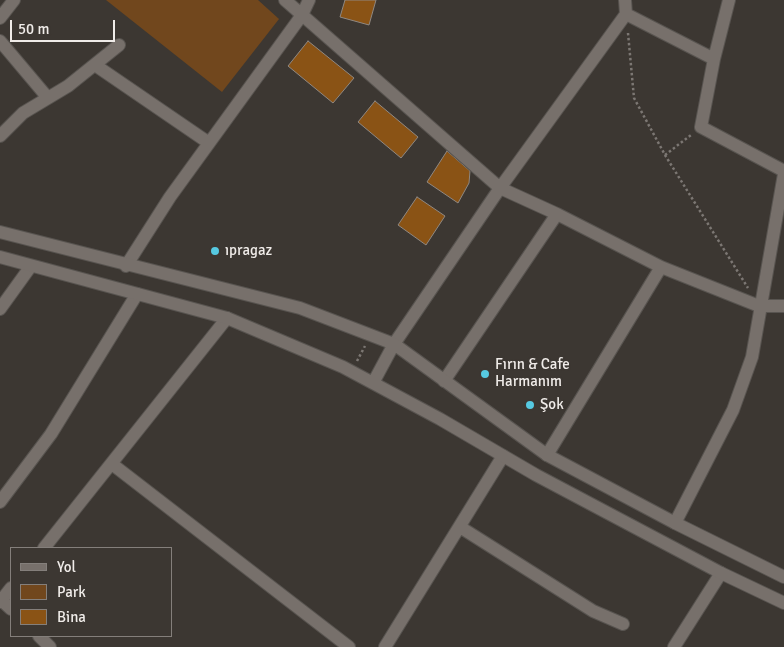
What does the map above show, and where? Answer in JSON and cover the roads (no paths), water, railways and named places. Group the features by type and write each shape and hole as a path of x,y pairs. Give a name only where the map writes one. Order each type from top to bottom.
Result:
{"street":[{"path":"0,18 14,0"},
{"path":"285,0 500,188 558,214 660,267 759,306 784,306"},
{"path":"126,266 170,197 302,15 309,0"},
{"path":"373,382 394,344 500,188 626,14 625,0"},
{"path":"675,523 733,410 752,357 759,306 784,173 701,127 714,60 729,0"},
{"path":"626,14 714,60"},
{"path":"0,41 48,98"},
{"path":"0,136 24,113 68,86 119,45"},
{"path":"95,65 209,143"},
{"path":"444,381 558,214"},
{"path":"0,232 126,266 300,308 394,344 547,455 675,523 784,577"},
{"path":"0,257 227,318 352,371 503,456 721,573 784,603"},
{"path":"0,309 30,266"},
{"path":"547,455 660,267"},
{"path":"0,502 51,434 137,294"},
{"path":"45,547 227,318"},
{"path":"385,647 503,456"},
{"path":"112,464 349,647"},
{"path":"460,527 592,611 623,624"},
{"path":"674,647 721,573"},
{"path":"10,589 1,600 10,609"},
{"path":"39,637 50,647"}],"place":[{"name":"ıpragaz","path":"215,251"},
{"name":"Fırın & Cafe Harmanım","path":"485,374"},
{"name":"Şok","path":"530,405"}]}
